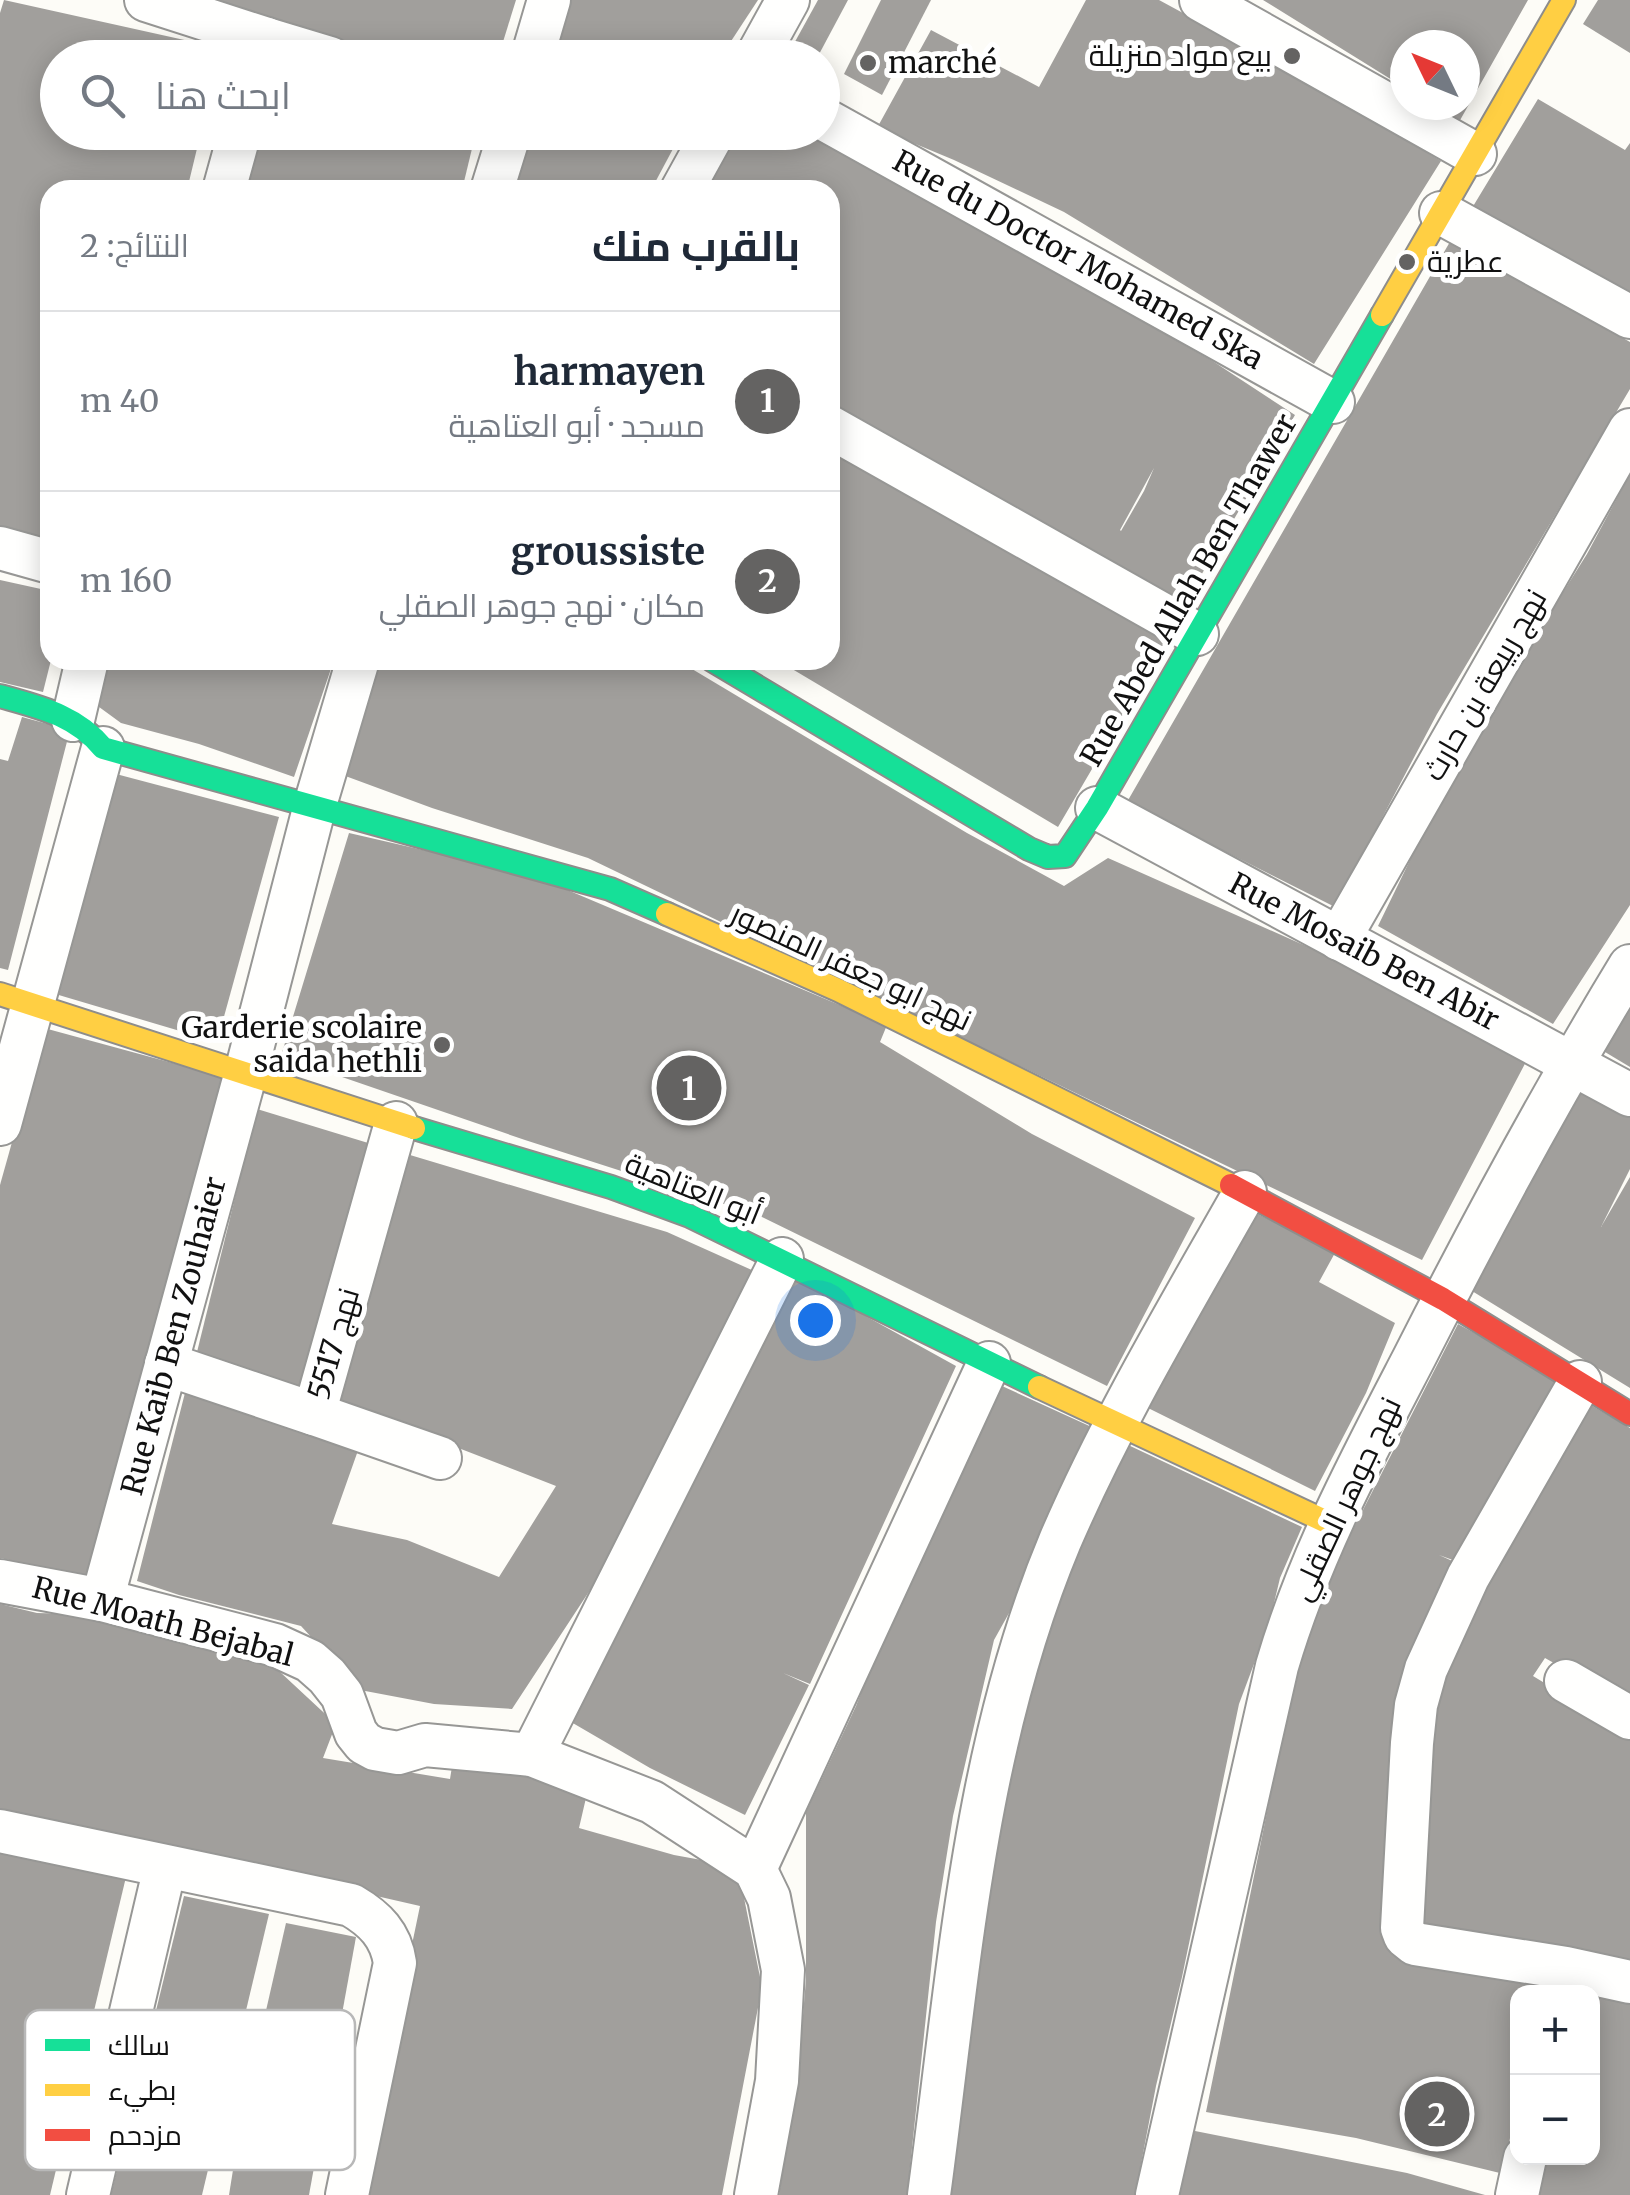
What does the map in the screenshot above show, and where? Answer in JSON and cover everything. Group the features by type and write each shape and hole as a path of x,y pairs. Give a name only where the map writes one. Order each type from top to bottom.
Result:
{"street":[{"path":"146,0 244,40"},
{"path":"537,40 549,0"},
{"path":"766,40 788,0"},
{"path":"1201,0 1475,154"},
{"name":"Rue Abed Allah Ben Thawer","path":"729,670 1028,849 1048,857 1065,856 1098,808 1564,0"},
{"name":"Rue du Doctor Mohamed Ska","path":"840,128 1333,402"},
{"path":"227,180 235,150"},
{"path":"495,180 504,150"},
{"path":"688,180 704,150"},
{"path":"1441,213 1630,317"},
{"name":"نهج ربيعة بن حارث","path":"1339,939 1630,430"},
{"path":"840,432 1198,634"},
{"path":"0,548 40,559"},
{"path":"0,1124 16,1000 88,734 86,670"},
{"name":"Rue Kaib Ben Zouhaier","path":"102,1600 315,805 355,670"},
{"name":"نهج ابو جعفر المنصور","path":"0,696 88,734 315,805 610,889 838,990 1245,1192 1444,1299 1630,1414"},
{"name":"Rue Mosaib Ben Abir","path":"1098,808 1630,1095"},
{"name":"نهج جوهر الصقلي","path":"1157,2195 1293,1610 1329,1523 1444,1299 1570,1063 1630,966"},
{"name":"أبو العتاهية","path":"16,1000 396,1123 611,1187 690,1216 1114,1424 1329,1523"},
{"name":"نهج 5517","path":"166,1364 314,1414 396,1123"},
{"path":"929,2195 973,1849 992,1756 1020,1657 1059,1544 1114,1424 1245,1192"},
{"path":"532,1755 782,1259"},
{"path":"756,2195 777,2081 783,1970 769,1898 755,1869 989,1363"},
{"path":"1580,1382 1468,1577 1426,1669 1416,1705 1402,1918 1405,1936 1416,1944 1563,1980 1630,1982"},
{"path":"314,1414 440,1458"},
{"name":"Rue Moath Bejabal","path":"0,1580 102,1600 275,1645 310,1661 342,1695 364,1743 376,1749 398,1753 424,1746 532,1755 652,1802 755,1869"},
{"path":"1566,1681 1630,1718"},
{"path":"0,1830 351,1905 369,1915 392,1946 395,1963 355,2156"},
{"path":"132,2010 165,1868"},
{"path":"1517,2195 1523,2165"},
{"path":"88,2195 94,2170"},
{"path":"347,2195 352,2170"}],"building":[{"path":"4,0 184,40 40,40 40,150 197,150 189,180 40,180 40,550 0,538 0,13"},
{"path":"180,0 516,0 504,40 316,40"},
{"path":"567,0 758,0 732,40 555,40"},
{"path":"818,0 848,0 827,40 796,40"},
{"path":"881,0 931,0 882,95 844,74"},
{"path":"1086,0 1159,0 1305,79 1441,161 1314,364 1064,212 877,128 931,30 1039,87"},
{"path":"1263,0 1528,0 1480,85 1480,30 1390,30 1390,79"},
{"path":"1598,0 1630,0 1630,53 1583,24"},
{"path":"1538,99 1625,150 1630,143 1630,298 1472,208"},
{"path":"244,150 472,150 464,180 235,180"},
{"path":"520,150 672,150 656,180 511,180"},
{"path":"725,150 838,150 1211,360 1295,415 1186,601 1102,561 840,415 840,180 708,180","holes":["1154,468 1144,491 1120,530"]},
{"path":"1451,240 1630,342 1630,389 1437,714 1335,907 1127,802"},
{"path":"840,457 1167,641 1058,827 794,670 840,670"},
{"path":"1630,474 1630,905 1553,1024 1378,926 1431,817"},
{"path":"0,580 40,589 40,670 48,670 43,692 0,682"},
{"path":"105,670 331,670 294,777 199,744 121,723 95,704"},
{"path":"376,670 694,670 967,833 1064,886 1108,858 1344,963 1528,1058 1422,1260 588,858 340,774"},
{"path":"22,717 70,730 8,970 0,968 0,759 8,761"},
{"path":"116,774 279,817 217,1042 52,993"},
{"path":"349,833 532,875 887,1025 880,1042 1032,1134 1195,1218 1107,1386 758,1215 281,1056"},
{"path":"1630,999 1630,1067 1600,1049"},
{"path":"44,1028 235,1080 96,1579 0,1558 0,1185"},
{"path":"1583,1077 1630,1104 1630,1169 1601,1227 1630,1177 1630,1388 1472,1291"},
{"path":"257,1109 378,1146 302,1387 197,1352"},
{"path":"410,1155 667,1232 754,1271 636,1520 512,1709 434,1704 360,1690 301,1626 137,1581 187,1385 361,1442 332,1524 407,1540 499,1577 556,1486 327,1397 374,1250"},
{"path":"1247,1209 1336,1251 1319,1282 1395,1323 1366,1393 1315,1491 1142,1405"},
{"path":"795,1277 956,1366 810,1684 783,1673 809,1685 745,1815 650,1768 559,1715"},
{"path":"1458,1324 1560,1380 1461,1563 1439,1555 1459,1564 1405,1664 1409,1665 1386,1948 1538,1970 1536,1985 1510,1985 1510,2138 1504,2174 1356,2138 1206,2112 1300,1650 1343,1549"},
{"path":"1002,1386 1096,1429 994,1640 953,1816 936,1922 907,2195 779,2195 799,2064 806,1979 806,1812 856,1706 893,1611 928,1548"},
{"path":"1584,1401 1630,1428 1630,1706 1545,1658 1533,1676 1630,1735 1630,1962 1415,1924 1436,1685"},
{"path":"1126,1444 1302,1527 1280,1578 1269,1624 1239,1704 1135,2195 948,2195 963,2056 998,1829 1032,1683 1076,1547"},
{"path":"0,1604 37,1613 74,1614 224,1648 279,1671 336,1724 323,1758 450,1779 454,1754 589,1785 579,1828 718,1863 739,1873 762,1987 722,2195 360,2195 420,1906 0,1810"},
{"path":"0,1849 126,1877 94,2010 25,2010 25,2170 56,2170 50,2195 0,2195"},
{"path":"184,1896 269,1914 246,2010 156,2010"},
{"path":"286,1923 356,1937 343,2010 266,2010"},
{"path":"1630,1991 1630,2195 1531,2195 1541,2165 1600,2165 1600,1992"},
{"path":"1185,2129 1407,2173 1485,2195 1169,2195"},
{"path":"117,2170 208,2170 202,2195 111,2195"},
{"path":"233,2170 314,2170 309,2195 229,2195"}],"traffic: fast":[{"path":"729,670 1029,849 1048,857 1065,856 1097,808 1382,315"},
{"path":"0,696 69,720 103,748 610,889 667,914"},
{"path":"414,1128 611,1187 690,1216 1039,1387"}],"traffic: slow":[{"path":"1382,315 1564,0"},
{"path":"667,914 838,990 1231,1185"},
{"path":"0,994 414,1128"},
{"path":"1039,1387 1329,1523"}],"traffic: jam":[{"path":"1231,1185 1443,1299 1630,1414"}],"place":[{"name":"بيع مواد منزيلة","path":"1292,56"},
{"name":"marché","path":"868,63"},
{"name":"عطرية","path":"1407,262"},
{"name":"Garderie scolaire saida hethli","path":"442,1045"},
{"name":"harmayen","path":"689,1088"},
{"name":"groussiste","path":"1437,2114"}]}
